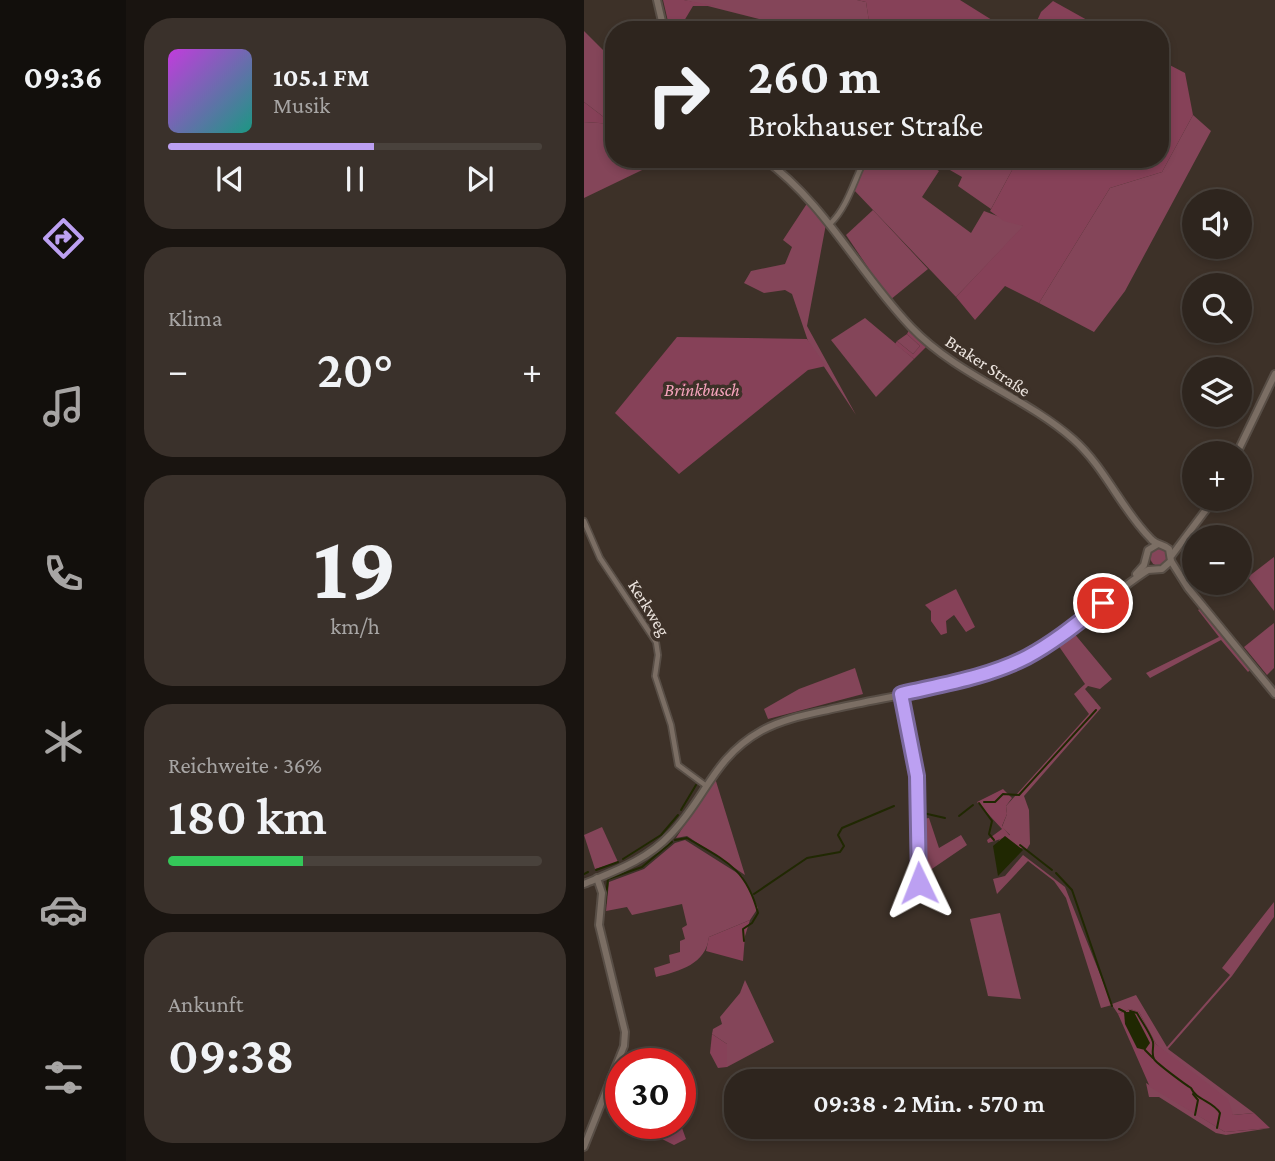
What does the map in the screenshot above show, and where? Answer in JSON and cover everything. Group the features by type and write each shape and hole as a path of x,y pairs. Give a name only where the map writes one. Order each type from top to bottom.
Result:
{"street":[{"path":"657,0 662,21"},
{"name":"Braker Straße","path":"775,168 794,183 831,223 885,297 913,329 956,364 1071,437 1101,471 1137,522 1171,558"},
{"path":"831,223 845,206 851,184 860,168"},
{"path":"1243,441 1275,374"},
{"name":"Kerkweg","path":"584,521 600,558 656,642 658,654 655,676 671,724 678,765 705,785"},
{"name":"Braker Straße","path":"1137,522 1148,551"},
{"path":"584,884 633,863 664,842 685,817 705,785 738,746 767,728 802,716 979,675 1021,660 1053,641 1123,586 1147,559 1148,551 1173,543 1182,537"},
{"path":"1123,586 1158,569 1171,558 1182,542"},
{"path":"1171,558 1182,577"},
{"path":"1147,559 1182,584"},
{"path":"1194,595 1275,694"},
{"path":"901,694 917,776 919,883"},
{"path":"584,1147 624,1046 625,1032 599,925 602,893 597,878"}],"shaded area":[{"path":"684,0 857,0 866,2 869,21 767,21"},
{"path":"584,31 605,52 605,118 584,102"},
{"path":"1193,115 1211,131 1125,291 1094,332 1039,303 1110,188 1162,172 1164,168 1169,168 1169,159"},
{"path":"584,122 605,123 605,168 646,168 584,198"},
{"path":"864,168 934,168 939,171 922,197 971,233 984,211 1024,226 956,297 853,189"},
{"path":"946,168 1013,168 991,209 958,186 962,177"},
{"path":"808,202 826,224 807,326 856,415 809,344 792,294 785,290 764,293 744,283 751,271 785,264 792,247 783,240"},
{"path":"873,210 928,269 890,300 846,235"},
{"path":"865,318 914,359 876,397 831,340"},
{"path":"907,334 920,346 913,354 897,341"},
{"path":"1159,548 1166,550 1166,564 1159,566 1152,564 1150,557 1152,550"},
{"path":"1274,557 1274,611 1252,582 1252,574"},
{"path":"1201,608 1250,670 1248,672 1221,640 1150,678 1146,673 1219,637 1198,610"},
{"path":"1274,623 1274,668 1267,675 1244,647"},
{"path":"1073,632 1112,679 1100,689 1088,686 1085,689 1101,708 1024,796 1029,810 1030,844 1027,849 1002,845 999,840 1010,835 1002,827 1007,814 1006,806 1089,714 1074,694 1085,684 1058,645"},
{"path":"855,668 863,694 768,719 764,709 799,689"},
{"path":"715,778 745,875 687,836 676,838"},
{"path":"929,818 939,848 961,835 967,845 923,875 920,871 921,819"},
{"path":"602,827 618,862 595,869 584,835"},
{"path":"1005,836 1023,850 998,876 993,846"},
{"path":"685,840 742,876 758,908 750,920 709,937 703,954 690,965 656,977 654,968 670,963 669,955 680,952 680,941 685,939 682,928 687,925 682,904 632,915 627,907 606,911 609,882 644,869 675,843"},
{"path":"1023,855 1065,887 1112,1004 1136,995 1167,1047 1230,975 1222,968 1274,902 1274,917 1232,976 1168,1049 1254,1113 1233,1115 1156,1044 1139,1012 1130,1009 1118,1014 1112,1005 1101,1008 1066,898 1054,881 1028,861 997,894 993,879 1005,876"},
{"path":"1000,913 1021,999 988,996 970,919"},
{"path":"745,980 774,1042 727,1067 727,1044 712,1034 713,1029 722,1024 720,1017 740,993"},
{"path":"1124,1012 1134,1012 1150,1043 1145,1050 1137,1048 1125,1024"},
{"path":"1146,1083 1225,1132 1270,1128 1226,1135 1216,1133 1159,1097 1149,1097"}],"green space":[{"path":"663,0 684,0 716,6 693,6 684,21 668,21"},
{"path":"857,0 960,0 994,21 869,21 866,2"},
{"path":"1053,1 1089,21 1037,21 1041,12"},
{"path":"1169,65 1185,73 1193,115 1169,159"},
{"path":"584,102 605,118 605,123 584,122"},
{"path":"1013,168 1164,168 1162,172 1110,188 1039,303 1005,286 975,320 956,297 1023,226 1004,221 990,211"},
{"path":"909,330 927,346 914,359 895,344 897,341 913,354 920,346 907,334"},
{"name":"Brinkbusch","path":"677,337 807,339 826,366 808,370 679,474 615,413"},
{"path":"956,589 975,627 966,632 954,615 946,621 947,633 941,635 931,621 931,611 925,605"},
{"path":"1003,789 1012,798 1006,806 1007,814 1002,826 1010,836 988,843 987,840 1002,829 977,802"},
{"path":"750,920 745,936 743,961 706,951 709,937"},
{"path":"1130,1009 1139,1012 1156,1044 1228,1099 1233,1115 1254,1113 1270,1128 1225,1132 1150,1087 1118,1014"},
{"path":"712,1034 727,1044 727,1067 718,1068 710,1053"},
{"path":"662,1139 686,1139 674,1145"}],"waterway":[{"path":"984,802 995,802 1003,794 1019,795 1096,710"},
{"path":"681,810 696,785"},
{"path":"979,803 992,821 989,834 994,840"},
{"path":"959,816 973,805"},
{"path":"754,894 807,858 840,852 844,846 838,835 842,828 894,806"},
{"path":"923,813 945,818"},
{"path":"623,859 661,835 678,815"},
{"path":"675,840 687,838 733,867 741,876 758,913 752,923 743,929 744,941"},
{"path":"605,905 608,879 642,867 672,842"},
{"path":"1020,845 1052,870"},
{"path":"596,870 618,862"},
{"path":"584,874 588,872"},
{"path":"1056,873 1072,890 1112,1006"},
{"path":"1119,1009 1125,1012"},
{"path":"1130,1011 1137,1013 1150,1035 1156,1061 1220,1113 1217,1128"},
{"path":"1145,1050 1153,1058"},
{"path":"1193,1094 1198,1100 1195,1115"}],"route":[{"path":"919,883 917,776 901,694 979,675 1021,660 1053,641 1103,603"}]}
